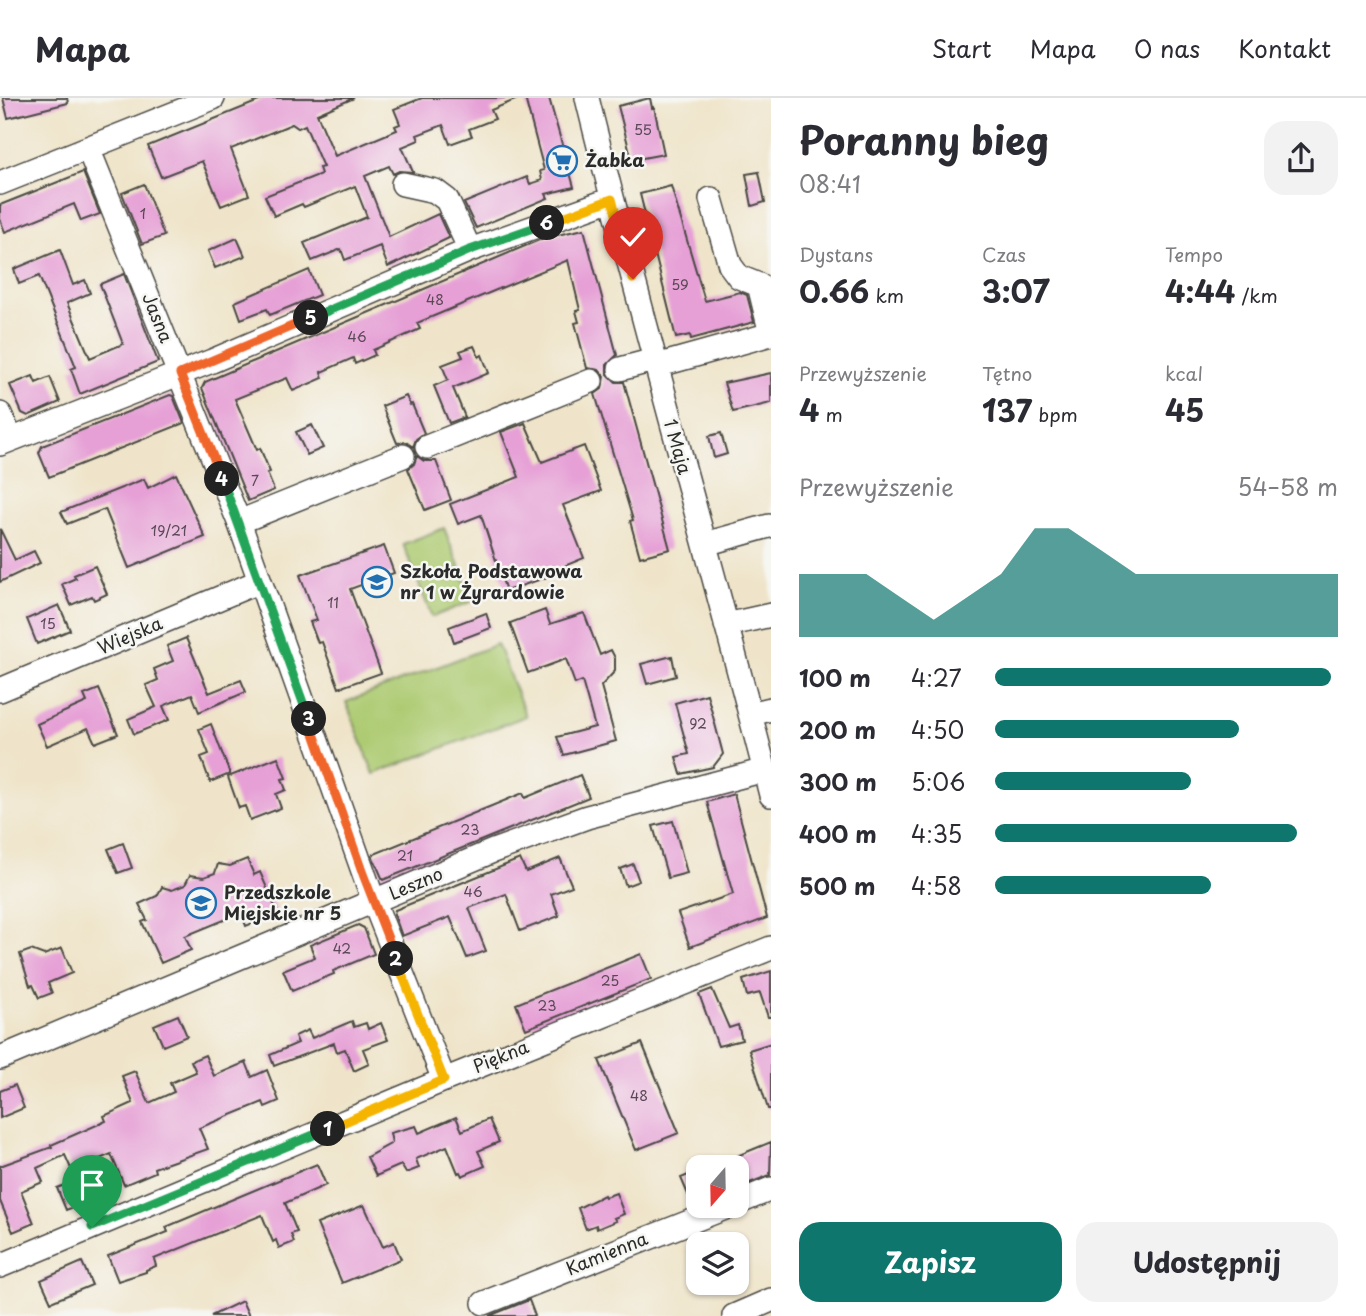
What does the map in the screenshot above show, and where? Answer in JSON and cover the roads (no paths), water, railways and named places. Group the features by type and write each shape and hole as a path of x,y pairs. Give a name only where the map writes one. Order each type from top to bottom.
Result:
{"street":[{"path":"0,183 88,148 165,107 213,98"},
{"name":"1 Maja","path":"587,98 726,625 760,712 765,770 771,795"},
{"name":"Jasna","path":"88,148 239,522 374,902 444,1080"},
{"path":"403,184 435,191 447,200 470,250"},
{"path":"0,414 5,441 180,374 470,250 612,199"},
{"path":"620,369 771,334 765,284 739,276 730,265 712,199"},
{"path":"426,447 591,381"},
{"path":"239,522 403,456"},
{"path":"705,544 769,526"},
{"name":"Wiejska","path":"0,690 260,581"},
{"path":"726,625 771,615"},
{"name":"Leszno","path":"0,1058 493,851 587,817 765,770"},
{"name":"Piękna","path":"0,1266 444,1080 771,948"},
{"path":"749,1198 771,1189"},
{"name":"Kamienna","path":"484,1303 700,1218"},
{"path":"734,1316 771,1300"}],"place":[{"name":"Żabka","path":"562,161"},
{"name":"Szkoła Podstawowa nr 1 w Żyrardowie","path":"377,582"},
{"name":"Przedszkole Miejskie nr 5","path":"201,903"}]}
